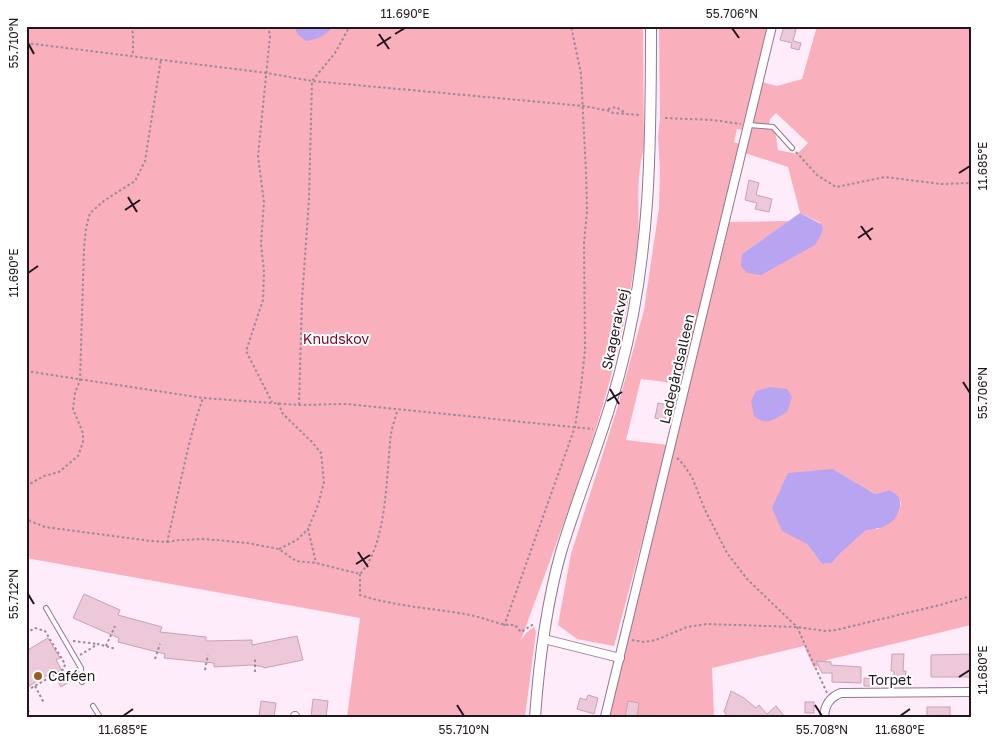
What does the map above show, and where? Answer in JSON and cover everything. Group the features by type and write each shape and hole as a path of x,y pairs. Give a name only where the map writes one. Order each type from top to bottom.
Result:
{"street":[{"name":"Skagerakvej","path":"535,717 538,680 550,599 561,553 620,372 642,268 651,151 652,26"},
{"name":"Ladegårdsalleen","path":"605,717 772,26"},
{"path":"544,638 620,658"},
{"name":"Torpet","path":"829,700 833,696 842,693 971,692"},
{"path":"824,717 824,710 829,700"}],"lane":[{"path":"748,125 773,127 792,148"},
{"path":"46,608 82,668 82,682"},
{"path":"93,706 100,717"}],"path":[{"path":"131,26 133,55"},
{"path":"268,26 270,36 258,156 264,202 261,244 264,272 263,300 246,352 272,402"},
{"path":"299,404 312,81 335,53 350,26"},
{"path":"504,626 575,427 585,350 584,242 587,212 584,106 581,74 571,26"},
{"path":"26,43 266,72 312,81 584,106 613,113 640,115"},
{"path":"27,485 44,476 60,472 78,456 83,442 83,433 73,409 74,392 80,380 86,228 90,213 105,200 135,181 145,160 161,59"},
{"path":"606,110 616,107 626,113"},
{"path":"665,118 713,120 748,125"},
{"path":"792,148 817,175 836,187 885,177 941,184 971,183"},
{"path":"26,371 203,398 272,402 278,404 346,404 397,411 602,430"},
{"path":"167,542 188,444 203,398"},
{"path":"278,404 282,414 321,453 324,482 318,505 308,530 297,540 279,549"},
{"path":"397,411 391,432 383,518 371,558 360,574 360,595 415,608 488,619 504,626 515,625 521,632 532,625 546,626"},
{"path":"669,453 683,464 692,477 704,510 727,553 747,580 797,627 829,700"},
{"path":"26,516 30,521 45,527 151,541 167,542 205,539 279,549 296,560 360,574"},
{"path":"308,530 316,563"},
{"path":"625,639 644,642 656,640 687,627 707,624 836,630 971,596"},
{"path":"106,646 115,626"},
{"path":"26,633 35,628 45,632 65,664 64,669 26,691"},
{"path":"56,649 70,640 116,649"},
{"path":"76,658 98,644"},
{"path":"155,659 160,644"},
{"path":"205,670 208,655"},
{"path":"255,657 255,672"},
{"path":"35,686 44,703"},
{"path":"26,707 29,712"}],"green space":[{"name":"Knudskov","path":"26,26 643,26 644,148 638,194 638,238 628,302 608,389 595,431 567,515 521,640 534,627 536,632 525,717 347,717 360,618 26,558"},
{"path":"659,26 769,26 743,130 737,129 734,142 740,144 682,384 641,379 626,440 668,445 614,646 577,639 558,625 571,554 617,409 644,310 659,208"},
{"path":"817,26 971,26 971,625 827,660 814,668 804,646 712,668 714,717 609,717 728,222 789,221 742,254 821,223 800,213 788,167 745,153 762,82 777,86 802,79","holes":["776,113 808,143 797,154 778,150 775,130 768,129 770,119","833,469 875,494 890,490 897,495 901,503 898,514 878,529 866,529 832,563 822,564 807,544"]}],"shaded area":[{"path":"295,26 332,26 321,36 306,41 297,34"},
{"path":"800,213 821,224 823,228 815,245 761,275 747,273 741,266 742,254"},
{"path":"770,387 787,389 792,397 787,412 770,421 763,421 754,416 751,401 756,391"},
{"path":"833,469 875,494 890,490 899,498 900,506 898,514 893,521 876,529 866,530 832,563 822,564 807,544 782,531 772,508 788,473"}],"building":[{"path":"784,26 797,26 793,41 801,43 799,50 791,48 792,43 780,40"},
{"path":"749,180 759,183 756,195 772,199 769,212 755,209 757,203 745,200"},
{"path":"658,403 668,405 665,420 655,418"},
{"path":"84,594 120,610 118,615 162,627 160,632 206,637 206,641 252,640 252,645 297,636 303,660 264,668 252,665 214,667 214,663 164,658 165,654 118,642 119,638 73,618"},
{"path":"48,638 60,658 56,660 64,674 69,671 74,679 61,687 52,672 26,688 26,651"},
{"path":"892,654 904,654 903,671 906,671 905,680 894,680 894,671 891,671"},
{"path":"971,654 971,677 931,677 931,655"},
{"path":"816,661 831,662 831,665 861,667 861,683 832,682 832,673 822,673"},
{"path":"864,678 872,679 872,686 864,686"},
{"path":"731,691 744,698 756,708 759,705 767,714 776,706 785,717 725,717 726,713 724,712"},
{"path":"588,695 598,698 594,714 577,709 580,698 586,700"},
{"path":"313,699 328,701 326,717 311,717"},
{"path":"261,701 276,703 274,717 259,717"},
{"path":"628,701 639,703 637,717 625,717"},
{"path":"805,702 814,702 814,713 805,713"},
{"path":"927,707 950,707 950,717 927,717"}],"place":[{"name":"Caféen","path":"38,676"}]}
